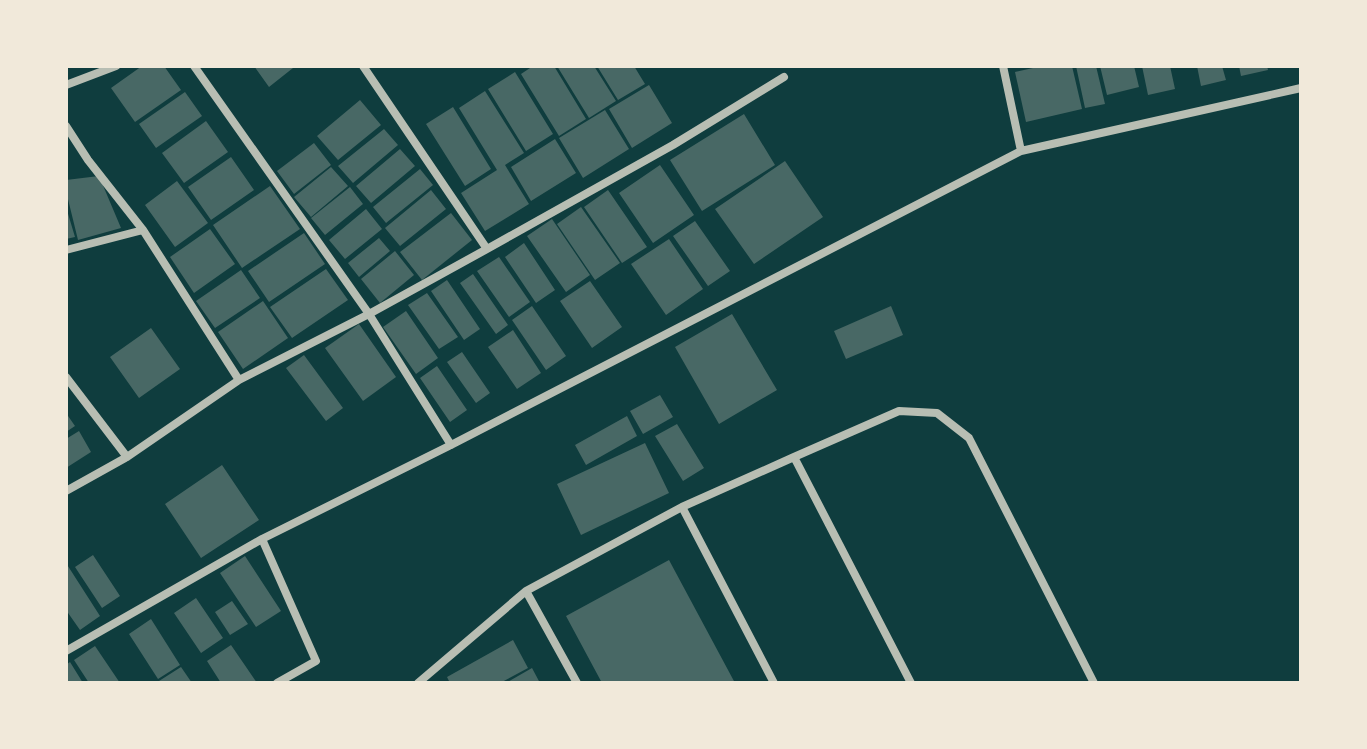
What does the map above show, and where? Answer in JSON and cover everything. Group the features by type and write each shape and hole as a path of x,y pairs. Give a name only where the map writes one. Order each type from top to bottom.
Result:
{"street":[{"path":"66,85 116,66"},
{"path":"363,66 487,249"},
{"path":"1003,66 1021,151"},
{"path":"196,67 369,314 451,445"},
{"path":"66,491 127,457 239,380 487,249 673,145 784,77"},
{"path":"66,651 262,539 1021,151 1301,88"},
{"path":"66,126 88,160 143,230 239,380"},
{"path":"66,250 143,230"},
{"path":"66,377 127,457"},
{"path":"418,683 526,591 682,507 899,411 937,413 969,438 1094,683"},
{"path":"794,457 911,683"},
{"path":"682,507 774,683"},
{"path":"262,539 316,661 277,683"},
{"path":"526,591 577,683"},
{"path":"429,674 434,683"}],"building":[{"path":"142,66 164,66 181,90 135,122 111,88"},
{"path":"254,66 291,66 293,68 269,87"},
{"path":"533,66 554,66 586,119 559,136 521,74"},
{"path":"557,66 594,66 616,101 589,118"},
{"path":"597,66 634,66 645,84 618,100"},
{"path":"1042,66 1072,66 1082,109 1026,122 1015,72"},
{"path":"1076,66 1096,66 1105,104 1085,108"},
{"path":"1100,66 1134,66 1139,87 1107,95"},
{"path":"1142,66 1170,66 1175,89 1148,95"},
{"path":"1197,66 1222,66 1226,80 1201,86"},
{"path":"1239,66 1267,66 1268,70 1241,76"},
{"path":"515,72 553,134 526,151 488,89"},
{"path":"649,85 672,123 632,148 609,109"},
{"path":"485,91 524,153 505,165 529,204 485,231 461,193 497,170 459,108"},
{"path":"185,92 202,116 156,148 139,124"},
{"path":"360,100 381,125 338,160 317,136"},
{"path":"453,107 491,169 465,186 426,124"},
{"path":"605,110 629,149 583,178 559,138"},
{"path":"744,114 775,165 702,211 670,160"},
{"path":"206,121 228,152 184,183 162,153"},
{"path":"384,129 398,145 353,183 338,166"},
{"path":"555,139 576,173 531,201 511,167"},
{"path":"314,143 331,165 294,194 277,171"},
{"path":"400,149 415,166 371,203 356,186"},
{"path":"231,157 254,190 211,220 188,187"},
{"path":"785,161 823,217 754,264 715,209"},
{"path":"660,165 694,215 653,243 619,193"},
{"path":"331,167 348,186 311,217 294,197"},
{"path":"420,169 433,185 386,223 373,207"},
{"path":"99,176 121,228 78,240 66,180"},
{"path":"177,181 208,223 175,247 145,205"},
{"path":"270,186 300,229 242,268 213,225"},
{"path":"350,187 363,204 325,235 311,218"},
{"path":"431,190 446,209 400,246 385,228"},
{"path":"608,190 647,247 622,263 584,207"},
{"path":"66,207 75,237 66,239"},
{"path":"581,207 620,263 595,280 557,224"},
{"path":"366,209 382,229 345,259 329,240"},
{"path":"451,213 472,240 422,280 400,252"},
{"path":"552,219 590,275 566,292 527,236"},
{"path":"695,221 730,271 708,286 673,236"},
{"path":"210,229 235,264 194,293 170,257"},
{"path":"304,233 325,264 269,302 248,271"},
{"path":"379,238 390,251 359,277 348,263"},
{"path":"669,239 703,289 666,315 631,264"},
{"path":"524,243 555,290 536,303 505,257"},
{"path":"395,251 414,275 380,303 361,279"},
{"path":"499,257 530,302 509,317 477,271"},
{"path":"326,269 348,300 292,338 270,307"},
{"path":"241,270 260,298 215,328 196,301"},
{"path":"473,274 508,325 496,334 460,283"},
{"path":"447,280 480,329 464,340 431,291"},
{"path":"590,281 622,327 592,348 560,301"},
{"path":"427,293 458,337 439,349 408,305"},
{"path":"263,301 288,338 243,369 218,332"},
{"path":"532,306 566,356 546,370 512,320"},
{"path":"891,306 903,335 846,359 834,331"},
{"path":"406,311 438,358 416,374 383,327"},
{"path":"732,314 777,390 719,424 675,347"},
{"path":"359,324 396,377 363,401 325,348"},
{"path":"151,328 180,369 139,398 110,357"},
{"path":"513,330 541,373 517,389 488,347"},
{"path":"462,352 490,393 476,403 447,362"},
{"path":"304,355 343,408 326,421 286,368"},
{"path":"437,366 467,410 450,422 420,378"},
{"path":"660,395 673,417 643,434 630,411"},
{"path":"66,413 75,426 66,432"},
{"path":"627,416 637,436 586,465 575,445"},
{"path":"677,424 704,468 683,481 655,436"},
{"path":"79,431 91,452 66,468 66,439"},
{"path":"645,443 669,493 581,535 557,484"},
{"path":"222,465 259,520 201,558 165,504"},
{"path":"93,555 120,596 102,608 75,567"},
{"path":"245,556 281,611 256,627 220,573"},
{"path":"669,560 735,683 602,683 566,616"},
{"path":"66,563 100,616 80,630 66,610"},
{"path":"196,598 223,638 201,653 174,613"},
{"path":"232,601 248,624 230,635 215,612"},
{"path":"151,619 180,665 158,679 129,634"},
{"path":"513,640 528,668 500,683 450,683 447,677"},
{"path":"231,645 257,683 221,683 207,661"},
{"path":"95,646 120,683 89,683 74,660"},
{"path":"70,662 83,683 66,683 66,665"},
{"path":"181,667 192,683 159,681"},
{"path":"532,668 540,683 506,683"}]}
